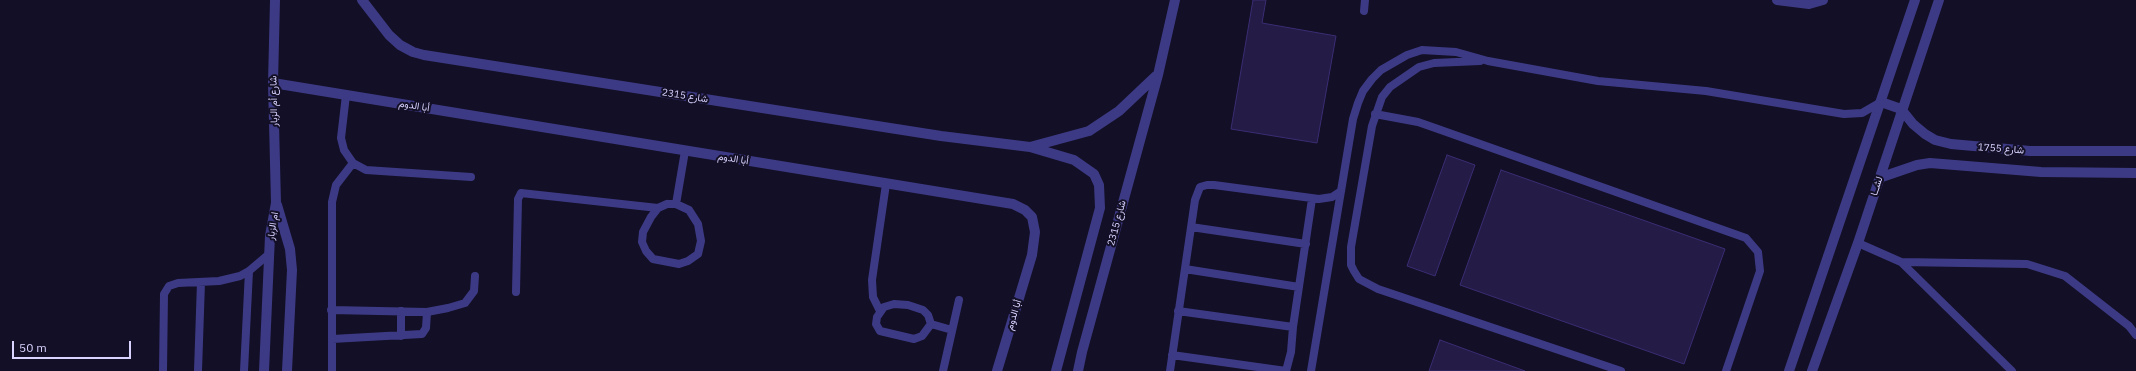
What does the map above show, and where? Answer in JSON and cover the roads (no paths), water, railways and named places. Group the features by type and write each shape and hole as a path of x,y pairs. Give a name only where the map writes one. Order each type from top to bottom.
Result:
{"street":[{"name":"شارع أم الزبار","path":"275,0 273,83 276,203"},
{"name":"شارع 2315","path":"362,0 389,35 400,45 413,52 424,55 941,136 1030,147 1074,160 1094,174 1099,185 1098,214 1056,371"},
{"name":"شارع 2315","path":"1078,371 1158,75 1175,0"},
{"path":"1777,0 1809,4 1823,0"},
{"path":"1789,371 1915,0"},
{"name":"لشــا","path":"1812,371 1858,243 1901,109 1939,0"},
{"name":"شارع 2315","path":"1030,147 1089,131 1119,111 1158,75"},
{"name":"أبا الدوم","path":"273,83 1013,204 1025,210 1032,217 1035,232 1032,255 997,371"},
{"name":"شارع 1755","path":"1881,102 1901,109 1925,134 1935,140 1951,144 2030,151 2136,152"},
{"name":"شارع 1755","path":"1879,178 1917,164 1930,163 2041,172 2136,172"},
{"name":"ام الزبار","path":"264,371 270,236 276,203"},
{"name":"ام الزبار","path":"276,203 288,242 292,270 286,371"}],"lane":[{"path":"1364,11 1366,0"},
{"path":"1311,371 1353,119 1363,91 1381,70 1407,55 1422,50 1456,52 1488,61 1598,81 1706,91 1844,114 1862,113 1881,102"},
{"path":"1488,61 1434,63 1419,67 1390,87 1382,97 1375,114 1351,247 1351,265 1359,279 1378,289 1622,371"},
{"path":"346,95 341,138 344,150 353,163 366,170 471,177"},
{"path":"1375,114 1418,122 1746,238 1758,252 1760,271 1726,371"},
{"path":"676,204 685,151"},
{"path":"332,371 332,202 336,185 353,163"},
{"path":"880,311 873,297 872,280 886,184"},
{"path":"1170,371 1196,193 1200,187 1207,185 1312,199 1326,199 1341,191"},
{"path":"516,292 518,199 521,193 658,208 676,204 689,210 698,224 702,241 698,254 679,264 654,259 646,251 642,242 643,232 658,208"},
{"path":"1172,355 1286,371 1291,352 1293,327 1312,199"},
{"path":"1191,227 1306,244"},
{"path":"1858,243 1901,262 2012,371"},
{"path":"163,371 164,294 169,286 178,283 219,281 240,276 249,271 269,254"},
{"path":"1901,262 2026,264 2065,276 2129,326 2136,335"},
{"path":"1185,270 1299,288"},
{"path":"244,371 249,271"},
{"path":"331,310 427,312 465,303 474,291 475,276"},
{"path":"198,371 201,282"},
{"path":"943,371 959,300"},
{"path":"932,324 922,336 914,339 880,331 876,324 880,311 884,307 894,304 908,305 923,310 932,324 952,330"},
{"path":"401,311 401,336"},
{"path":"1178,311 1293,327"},
{"path":"332,338 422,334 426,328 427,312"}]}
